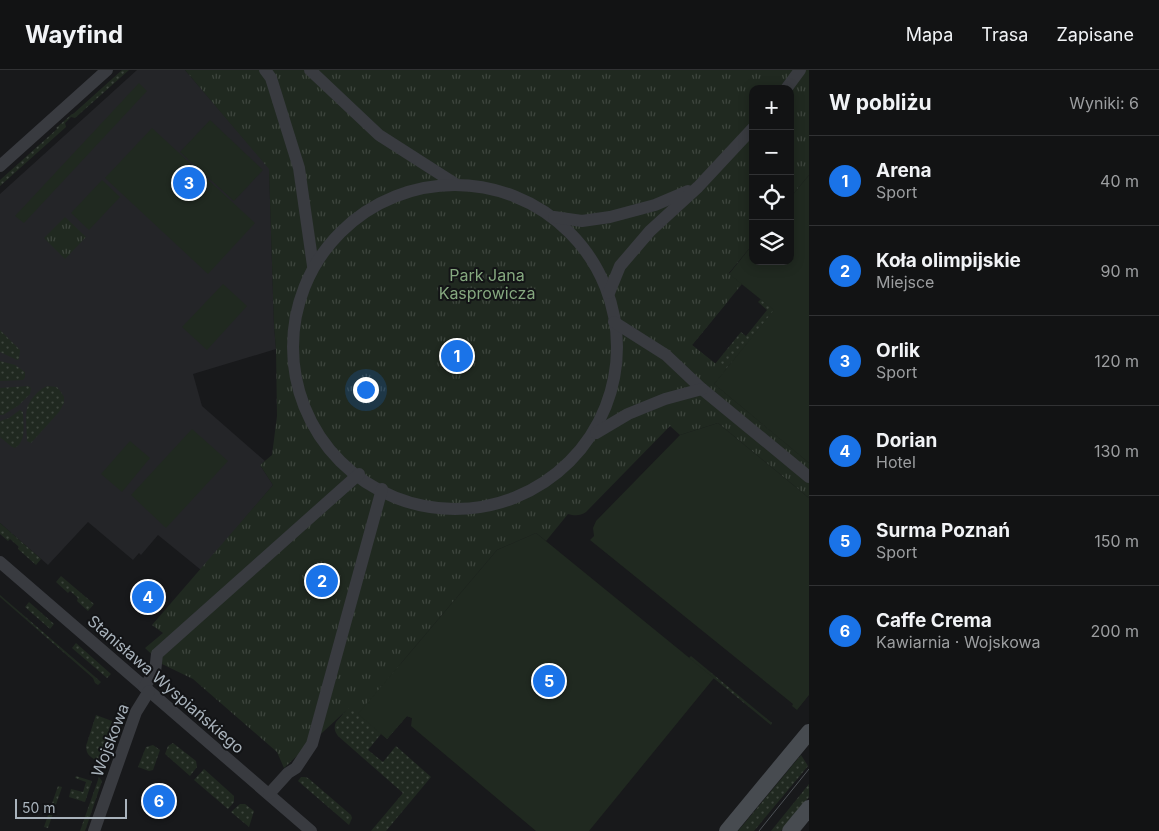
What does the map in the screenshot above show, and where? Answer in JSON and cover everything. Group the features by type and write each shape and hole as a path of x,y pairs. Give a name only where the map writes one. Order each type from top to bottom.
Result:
{"main road":[{"path":"808,732 806,742 809,753"},
{"path":"727,831 808,732"},
{"path":"790,831 809,808"}],"street":[{"path":"0,166 107,70"},
{"path":"310,70 379,135 454,184"},
{"path":"789,85 800,70"},
{"path":"272,73 299,168 313,266"},
{"path":"609,293 620,266 650,231 698,187 751,130"},
{"path":"596,433 610,387 614,359 614,322 609,293 581,247 554,217 525,200 497,190 454,184 409,190 368,208 336,234 313,266 297,309 293,353 300,391 316,426 336,453 360,474 382,489 420,506 455,511 488,509 513,504 550,482 596,433 628,414 665,399 702,389"},
{"path":"554,217 582,221 610,217 655,205 698,187"},
{"path":"614,322 666,355 702,389 809,477"},
{"name":"Wojskowa","path":"94,831 136,712 155,672 157,654 360,474"},
{"path":"269,794 288,773 296,768 312,744 382,489"},
{"name":"Stanisława Wyspiańskiego","path":"0,562 311,831"}],"shaded area":[{"path":"137,70 185,70 269,168 276,349 193,374 202,406 265,461 260,465 273,485 201,570 158,535 141,555 139,553 133,560 88,522 48,565 0,523 0,194"}],"green space":[{"path":"122,70 129,70 75,118 71,117 65,123 66,127 0,186 0,180"},
{"name":"Park Jana Kasprowicza","path":"185,70 809,70 809,175 794,193 794,85 749,85 749,249 729,273 742,284 692,345 725,371 714,384 809,463 809,498 718,423 680,435 670,426 586,512 577,515 568,514 546,541 536,533 497,550 358,714 350,707 284,768 277,752 193,679 162,664 145,648 163,633 152,625 273,485 260,465 272,455 277,416 269,169"},
{"path":"139,83 147,91 24,223 15,216"},
{"path":"210,120 263,170 234,201 180,152"},
{"path":"152,128 255,223 208,274 105,178"},
{"path":"809,175 809,463 714,384 774,310 729,274 749,249 749,265 794,265 794,193"},
{"path":"102,180 120,197 89,230 71,213"},
{"path":"65,217 86,237 65,259 44,238"},
{"path":"223,284 247,306 207,350 182,327"},
{"path":"761,299 775,310 714,384 809,463 713,391 683,342 729,300 692,345 715,364 741,332 746,336 767,310 758,302"},
{"path":"0,330 20,350 19,359 17,360 0,352"},
{"path":"0,361 15,365 25,372 23,380 0,381"},
{"path":"28,386 31,388 30,394 19,405 0,415 0,388"},
{"path":"48,386 57,387 64,397 64,403 59,412 31,443 27,441 27,409 35,395"},
{"path":"20,410 23,412 24,432 19,445 15,448 0,437 0,421 9,418"},
{"path":"718,423 809,498 809,695 797,710 792,706 793,704 590,540 594,536 593,528 596,521 680,435"},
{"path":"192,429 228,461 166,528 131,495"},
{"path":"130,441 150,458 122,492 101,474"},
{"path":"0,523 41,559 36,565 10,539 8,541 0,534"},
{"path":"536,533 714,678 589,831 536,831 411,726 412,718 407,716 387,739 358,714 497,550"},
{"path":"61,576 94,604 88,611 77,601 78,598 70,591 68,593 56,582"},
{"path":"0,595 101,682 98,685 95,683 93,678"},
{"path":"29,602 54,624 50,629 25,607"},
{"path":"76,643 111,674 107,678 72,648"},
{"path":"398,650 412,718 407,716 387,739 381,734 368,750 383,762 396,746 431,777 386,831 371,831 403,793 338,736 335,726 336,722"},
{"path":"691,656 772,723 771,725 689,658"},
{"path":"124,702 128,706 110,759 104,762"},
{"path":"96,715 112,721 99,761 90,756 86,746"},
{"path":"173,743 196,761 197,767 190,776 165,754 168,746"},
{"path":"153,745 160,750 153,770 149,771 138,767 146,747"},
{"path":"801,755 808,766 754,831 738,831"},
{"path":"204,769 234,796 234,802 228,809 194,780"},
{"path":"76,776 92,781 85,802 69,797 71,789 83,792 86,782 75,778"},
{"path":"99,777 102,781 85,831 80,831"},
{"path":"301,777 308,778 351,815 352,818 349,825 298,781"},
{"path":"809,784 809,797 781,831 771,831"},
{"path":"58,786 62,787 48,828 44,827"},
{"path":"240,804 245,804 254,811 249,827 231,812"}],"tram line":[{"path":"759,831 809,769"}],"place":[{"name":"Orlik","path":"189,183"},
{"name":"Arena","path":"457,356"},
{"name":"Koła olimpijskie","path":"322,581"},
{"name":"Dorian","path":"148,597"},
{"name":"Surma Poznań","path":"549,681"},
{"name":"Caffe Crema","path":"159,801"}]}
